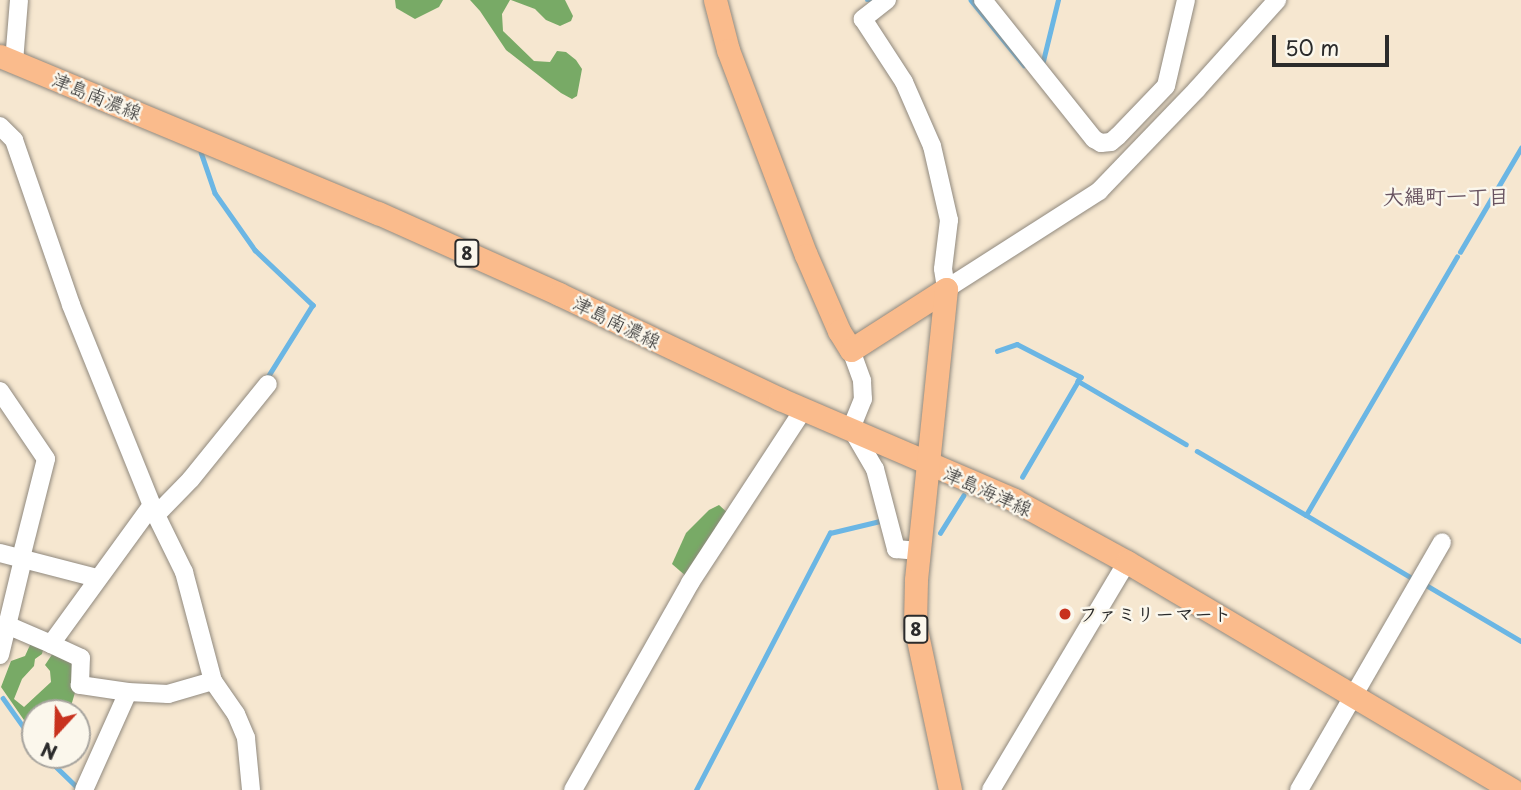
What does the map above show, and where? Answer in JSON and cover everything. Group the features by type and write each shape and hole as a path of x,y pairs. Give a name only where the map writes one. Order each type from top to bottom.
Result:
{"main road":[{"path":"715,0 728,50 806,256 839,331 851,350 946,289"},
{"name":"津島南濃線","path":"7,59 378,213 928,464"},
{"name":"津島海津線","path":"946,289 928,464 1014,500 1127,562 1513,790"},
{"name":"8","path":"928,464 915,625 950,790"}],"street":[{"path":"7,59 19,0"},
{"path":"887,0 863,19 904,82 932,146 948,220 943,269 946,289 1099,191 1197,89 1277,0"},
{"path":"983,0 1094,139 1111,142 1166,86 1186,0"},
{"path":"0,126 14,140 71,305 154,510 184,572 213,681 236,714 246,738 251,790"},
{"path":"851,350 862,381 863,399 851,428 875,469 896,549 919,551"},
{"path":"51,644 97,578 154,510 191,479 268,384"},
{"path":"0,391 46,459 0,655"},
{"path":"573,790 690,583 804,409"},
{"path":"1299,790 1442,542"},
{"path":"0,553 97,578"},
{"path":"991,790 1127,562"},
{"path":"7,625 81,658 80,685 168,694 213,681"},
{"path":"84,790 128,692"}],"green space":[{"path":"395,0 443,0 439,7 415,19 396,8"},
{"path":"470,0 510,0 502,14 503,31 534,61 550,62 557,51 566,52 576,60 582,69 577,96 572,99 561,93 506,50"},
{"path":"511,0 565,0 573,16 571,21 560,26 546,20 535,9"},
{"path":"719,505 729,514 687,577 672,564 686,533 709,510"},
{"path":"38,644 43,650 22,679 14,699 21,705 21,716 1,687 11,661 25,656 30,645"},
{"path":"55,650 78,661 73,699 33,699 51,682 50,671 45,665"}],"waterway":[{"path":"971,0 1024,65"},
{"path":"1043,61 1058,0"},
{"path":"1460,252 1521,148"},
{"path":"201,152 215,193 255,250 313,305 267,379"},
{"path":"1197,451 1306,515 1457,257"},
{"path":"997,351 1017,344 1081,377 1078,381"},
{"path":"1022,477 1078,381 1186,444"},
{"path":"940,533 963,496"},
{"path":"1306,515 1414,579"},
{"path":"696,790 830,533 880,521"},
{"path":"1426,585 1521,641"},
{"path":"3,698 21,723"},
{"path":"58,769 78,788"}],"place":[{"name":"ファミリーマート","path":"1065,614"}],"district":[{"name":"大縄町一丁目","path":"1446,195"}]}
